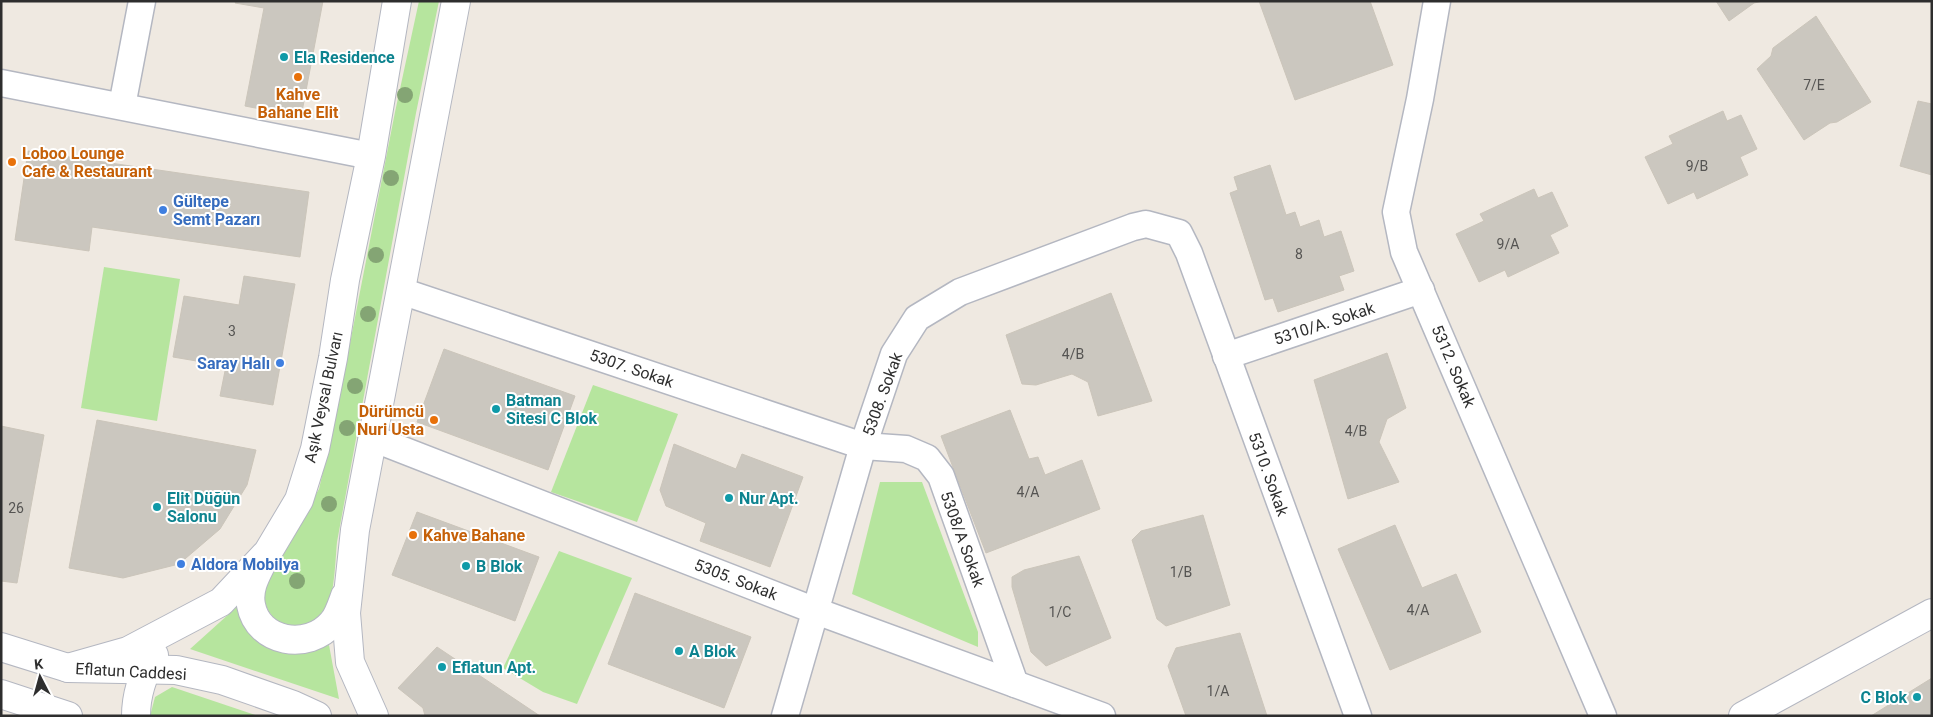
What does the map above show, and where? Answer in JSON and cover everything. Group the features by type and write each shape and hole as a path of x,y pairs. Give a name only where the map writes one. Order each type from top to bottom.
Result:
{"main road":[{"name":"Aşık Veysal Bulvarı","path":"68,668 128,651 221,602 268,552 299,500 315,449 333,358 345,280 371,156 397,1"},
{"path":"370,714 350,662 346,613 347,592 355,530 456,1"},
{"path":"268,552 252,583 251,604 255,617 275,637 302,640 318,635 333,623 347,592"},
{"path":"1743,716 1932,613"},
{"path":"136,716 139,690 146,669 169,630"},
{"name":"Eflatun Caddesi","path":"1,647 68,668 176,670 222,680 293,705 317,716"},
{"path":"1,694 41,711 68,716"}],"street":[{"path":"122,106 142,1"},
{"name":"5312. Sokak","path":"1437,1 1420,99 1396,212 1404,252 1603,716"},
{"path":"1,83 371,156"},
{"name":"5308. Sokak","path":"785,716 863,446 894,354 917,318 960,292 1133,227 1146,224 1178,233"},
{"name":"5310. Sokak","path":"1178,233 1189,253 1358,716"},
{"name":"5310/A. Sokak","path":"1226,356 1421,290"},
{"name":"5307. Sokak","path":"401,291 863,446"},
{"name":"5305. Sokak","path":"372,438 816,610 1102,716"},
{"name":"5308/A Sokak","path":"863,446 906,449 927,458 941,476 1015,684"}],"green space":[{"path":"419,1 439,1 416,113 337,542 331,598 323,618 317,623 286,628 268,611 265,598 266,583 268,574 319,489 336,415 395,112"},
{"path":"104,267 180,279 157,421 81,408"},
{"path":"593,385 678,414 637,522 551,492"},
{"path":"880,482 922,482 978,632 978,647 852,594"},
{"path":"559,551 632,578 577,704 543,692 503,668"},
{"path":"240,604 255,635 265,646 283,652 302,652 329,645 339,699 190,649"},
{"path":"172,687 258,716 150,716 155,697"}],"building":[{"name":"Ela Residence","path":"236,1 323,1 301,117 245,106 264,8 235,3"},
{"path":"1259,1 1370,1 1393,65 1295,100"},
{"path":"1716,1 1763,1 1754,3 1729,21"},
{"path":"1816,16 1871,102 1837,122 1830,123 1804,140 1757,69 1771,56 1773,48"},
{"path":"1918,101 1932,104 1932,175 1900,166"},
{"path":"1723,111 1727,121 1741,115 1757,149 1740,157 1748,175 1697,199 1694,192 1668,204 1645,157 1673,144 1669,136"},
{"name":"Gültepe Semt Pazarı","path":"28,151 309,192 300,257 92,227 89,251 15,240"},
{"path":"1270,165 1286,215 1295,212 1300,227 1319,220 1324,237 1341,231 1354,271 1339,276 1344,290 1278,312 1273,298 1265,300 1230,193 1238,190 1234,177"},
{"path":"1534,189 1538,198 1552,192 1568,226 1550,235 1559,253 1508,277 1505,270 1479,282 1456,234 1484,221 1480,214"},
{"path":"244,276 295,284 273,405 220,396 226,366 173,357 184,296 239,305"},
{"path":"1111,293 1152,401 1098,416 1088,382 1072,374 1036,385 1022,384 1006,335"},
{"name":"Batman Sitesi C Blok","path":"444,349 575,396 548,470 417,422"},
{"path":"1387,353 1406,408 1387,419 1379,442 1399,482 1348,499 1314,380"},
{"path":"1010,410 1029,459 1038,457 1045,475 1082,460 1100,509 986,553 941,436"},
{"name":"Elit Düğün Salonu","path":"97,420 256,450 247,485 220,529 179,564 123,578 69,568"},
{"path":"1,426 44,435 17,583 1,581"},
{"name":"Nur Apt.","path":"674,444 736,469 742,454 803,477 770,567 700,541 706,523 666,506 660,490"},
{"name":"B Blok","path":"417,512 539,557 515,621 392,575"},
{"path":"1203,515 1230,605 1166,626 1157,619 1132,540 1141,531"},
{"path":"1395,525 1422,588 1456,574 1481,632 1390,670 1338,549"},
{"path":"1079,556 1111,638 1046,666 1031,652 1012,587 1012,577 1024,570"},
{"name":"A Blok","path":"635,593 751,637 724,708 608,664"},
{"path":"1240,633 1267,716 1186,716 1168,666 1176,648"},
{"name":"Eflatun Apt.","path":"437,647 540,716 425,716 423,708 398,688"},
{"name":"C Blok","path":"1932,678 1932,716 1871,716"}],"place":[{"name":"Ela Residence","path":"284,57"},
{"name":"Kahve Bahane Elit","path":"298,77"},
{"name":"Loboo Lounge Cafe & Restaurant","path":"12,162"},
{"name":"Gültepe Semt Pazarı","path":"163,210"},
{"name":"Saray Halı","path":"280,363"},
{"name":"Batman Sitesi C Blok","path":"496,409"},
{"name":"Dürümcü Nuri Usta","path":"434,420"},
{"name":"Nur Apt.","path":"729,498"},
{"name":"Elit Düğün Salonu","path":"157,507"},
{"name":"Kahve Bahane","path":"413,535"},
{"name":"Aldora Mobilya","path":"181,564"},
{"name":"B Blok","path":"466,566"},
{"name":"A Blok","path":"679,651"},
{"name":"Eflatun Apt.","path":"442,667"},
{"name":"C Blok","path":"1917,697"}]}
